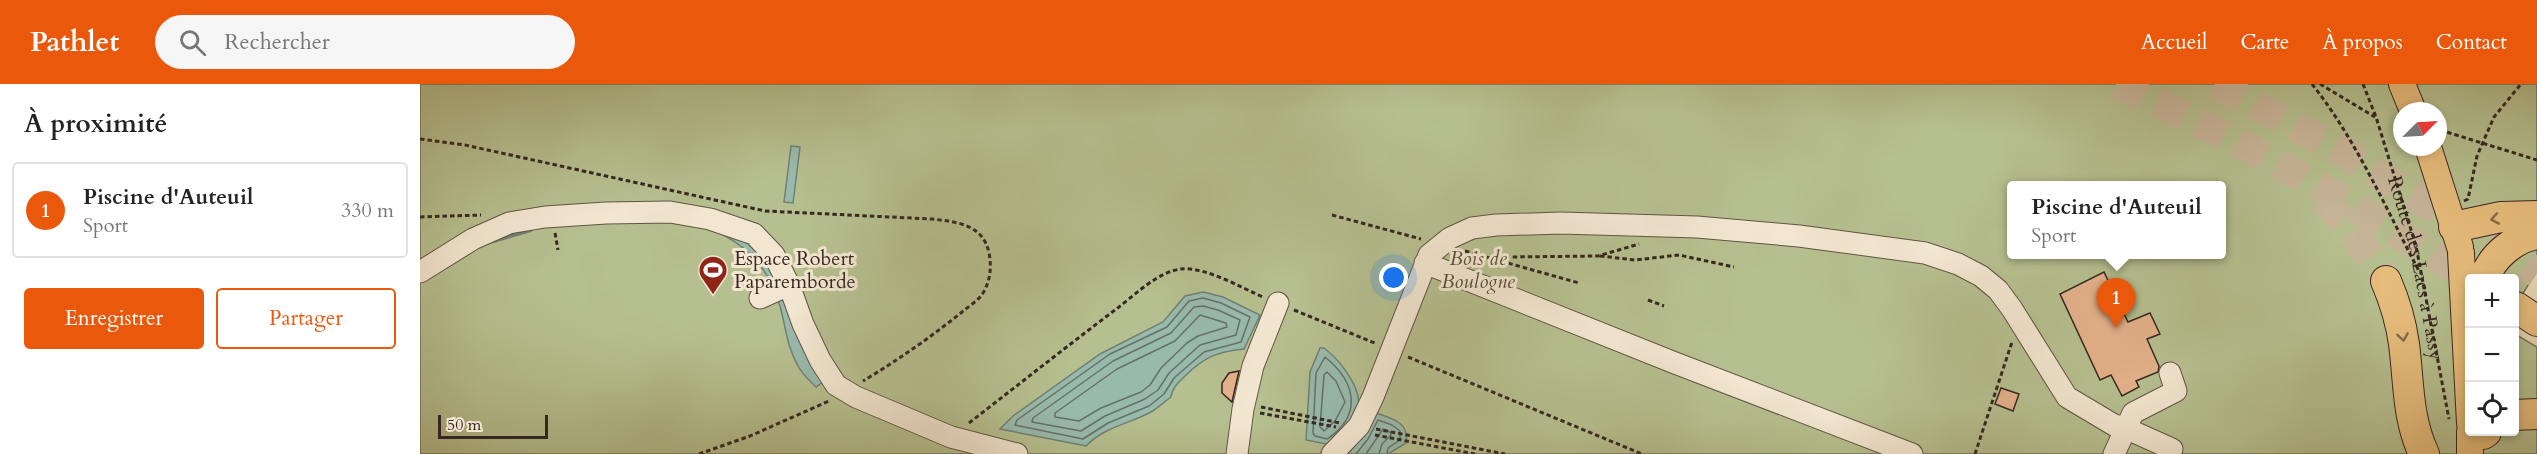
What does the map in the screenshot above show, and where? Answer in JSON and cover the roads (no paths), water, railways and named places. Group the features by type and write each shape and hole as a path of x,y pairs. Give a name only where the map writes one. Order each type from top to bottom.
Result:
{"highway":[{"path":"2459,227 2501,217 2537,216"},
{"path":"2486,274 2491,265 2507,248 2523,238 2537,234"},
{"path":"2386,281 2402,327 2410,410 2424,454"},
{"path":"2519,415 2537,414"}],"main road":[{"path":"2402,84 2409,102"},
{"name":"Route des Lacs à Passy","path":"2431,156 2459,227 2468,274"},
{"name":"Route des Lacs à Passy","path":"2459,227 2470,382"}],"street":[{"path":"420,272 472,239 509,223 545,217 606,213 670,212 710,219 754,234 774,255 820,360 836,385 847,392 951,437 1017,454"},
{"path":"1332,454 1357,430 1392,350 1429,255 1450,238 1472,228 1561,223 1638,224 1799,236 1925,253 1958,264 1981,276 1998,290 2067,398 2105,421 2172,449"},
{"path":"1425,263 1912,454"},
{"path":"760,298 789,285"},
{"path":"1237,454 1253,366 1278,303"},
{"path":"2114,454 2133,413 2176,391 2170,373"}],"water":[{"path":"791,146 800,147 793,203 784,202"},
{"path":"713,230 746,242 766,261 783,293 802,347 824,381 816,387 794,359 780,306 763,270 756,260 737,243"},
{"path":"1203,292 1223,297 1260,315 1244,349 1218,354 1204,360 1178,384 1171,397 1154,410 1101,434 1086,446 1000,429 1013,416 1100,354 1163,322 1185,296"},
{"path":"1320,348 1324,348 1345,369 1356,388 1358,398 1355,416 1331,445 1306,440 1310,372"},
{"path":"1373,412 1402,425 1405,430 1406,443 1388,454 1348,454 1363,435"}],"waterway":[{"path":"492,241 530,230"}],"tunnel":[{"path":"2116,84 2208,127 2297,174 2465,275"},
{"path":"2215,84 2340,150 2537,273"},
{"path":"2323,199 2352,230 2386,281"}],"place":[{"name":"Espace Robert Paparemborde","path":"713,296"},
{"name":"Piscine d'Auteuil","path":"2116,328"}],"park label":[{"name":"Bois de Boulogne","path":"1478,270"}]}
